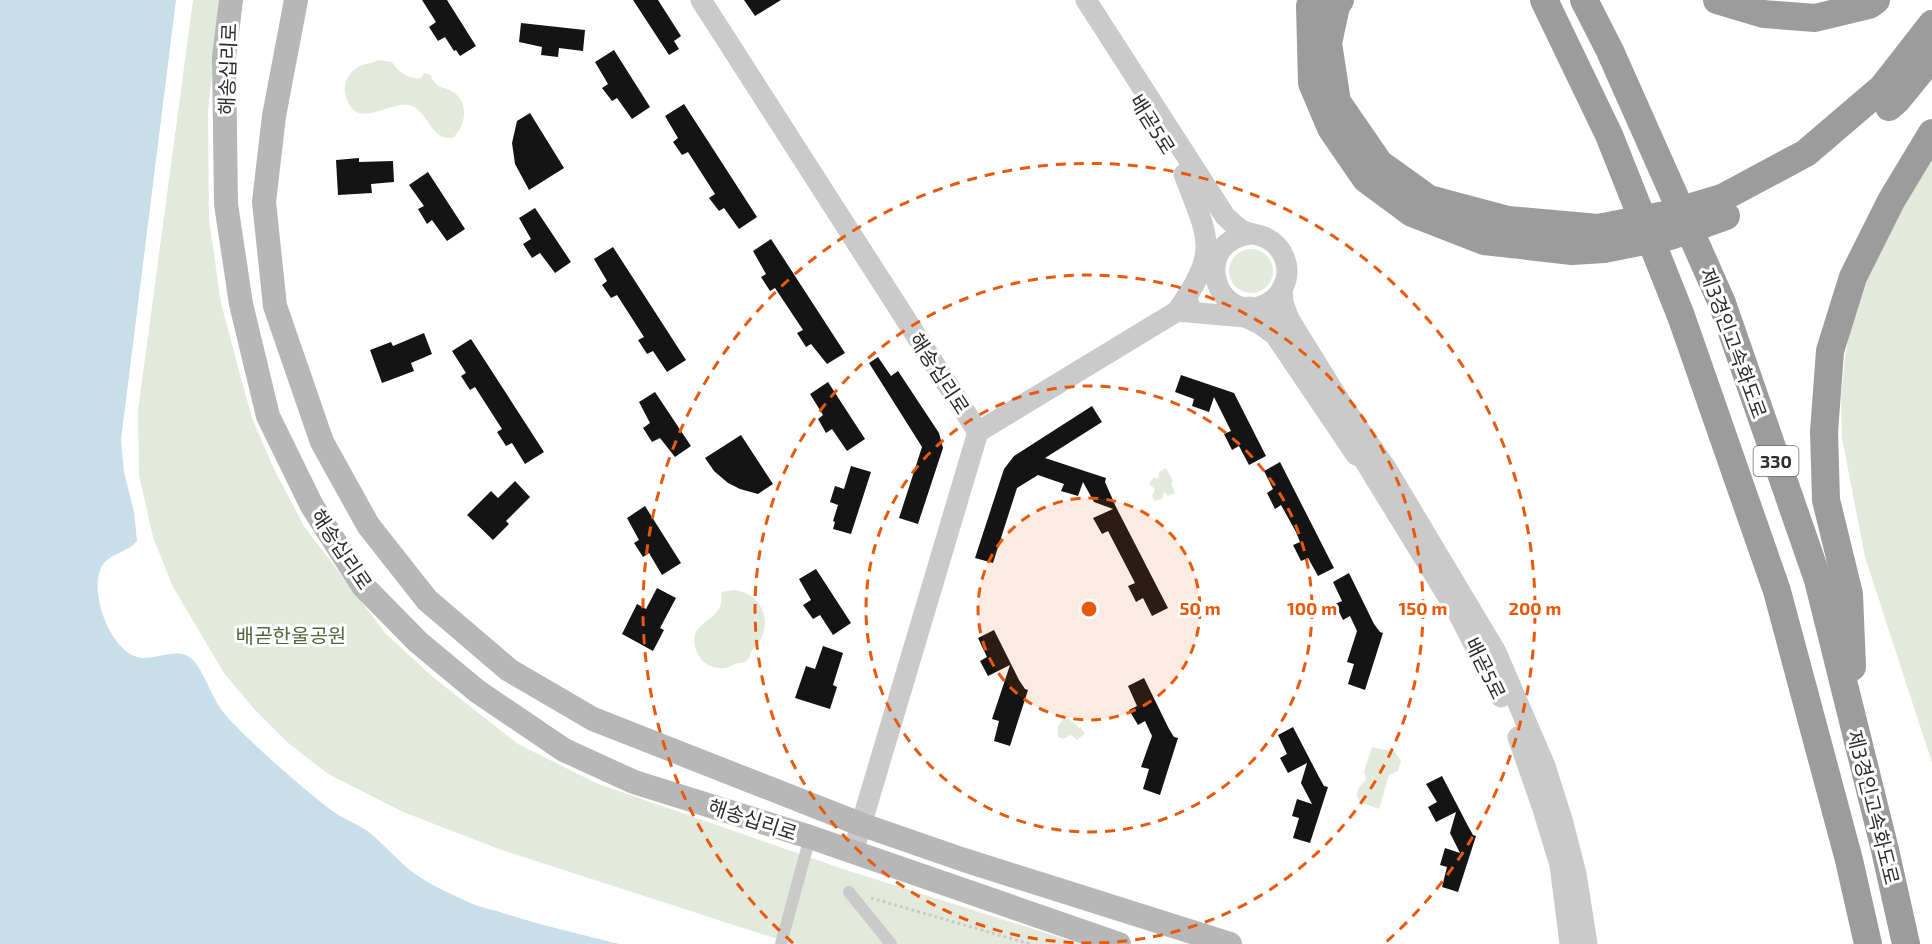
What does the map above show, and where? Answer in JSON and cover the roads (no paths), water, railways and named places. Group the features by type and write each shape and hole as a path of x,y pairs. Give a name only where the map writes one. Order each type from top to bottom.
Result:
{"highway":[{"path":"1312,0 1310,6 1312,83 1331,128 1366,179 1412,213 1484,241 1572,251 1665,215 1724,207 1819,167 1897,100 1932,57"},
{"path":"1340,0 1336,6 1328,43 1337,102 1379,163 1429,199 1508,220 1601,239"},
{"path":"1529,0 1609,135"},
{"name":"제3경인고속화도로","path":"1544,0 1609,135 1681,316 1777,591 1849,860 1868,944"},
{"name":"제3경인고속화도로","path":"1584,0 1610,51 1722,303 1818,580 1906,944"},
{"path":"1717,0 1764,14 1815,18 1869,5 1876,0"},
{"path":"1724,207 1806,153 1882,88 1932,24"},
{"path":"1854,726 1849,594 1826,500 1824,432 1830,351 1853,277 1891,201 1932,133"}],"main road":[{"name":"해송십리로","path":"231,0 224,57 226,204 241,304 268,416 312,506 363,586 418,642 477,691 564,750 634,782 810,837 1119,944"},
{"name":"해송십리로","path":"296,0 273,116 264,202 275,306 322,442 368,525 427,600 508,670 592,718 861,824 964,860 1230,944"}],"street":[{"name":"해송십리로","path":"701,0 978,432 853,852"},
{"name":"배곧5로","path":"1074,0 1189,171 1225,216 1241,230 1272,241 1286,260 1287,272 1282,289 1283,303 1289,319 1341,403 1458,613 1498,691 1527,759 1560,865 1570,944"},
{"name":"배곧5로","path":"1086,0 1189,171 1212,226 1218,255 1214,275 1218,287 1225,297 1235,304 1251,307 1269,318 1291,344 1379,472 1496,652 1545,766 1563,823 1576,874 1587,944"},
{"path":"1177,312 1201,272 1207,248 1207,239 1189,171"},
{"name":"배곧5로","path":"1189,171 1235,213 1252,223 1273,230 1289,243 1296,260 1297,270 1290,298 1295,315 1303,333 1332,377 1379,472"},
{"path":"1218,255 1229,241 1250,234"},
{"path":"978,432 1218,287"},
{"path":"1251,307 1260,307 1271,301 1282,289"},
{"path":"1177,312 1245,317 1275,335 1328,415 1379,472"},
{"path":"781,944 810,837"},
{"path":"849,892 891,944"}],"water":[{"path":"0,0 176,0 121,440 124,472 134,512 137,541 104,563 99,574 99,601 110,630 127,652 137,657 174,654 188,656 199,668 223,712 252,742 327,807 370,833 407,868 426,881 478,906 619,944 0,944"}],"park label":[{"name":"배곧한울공원","path":"291,635"}]}
